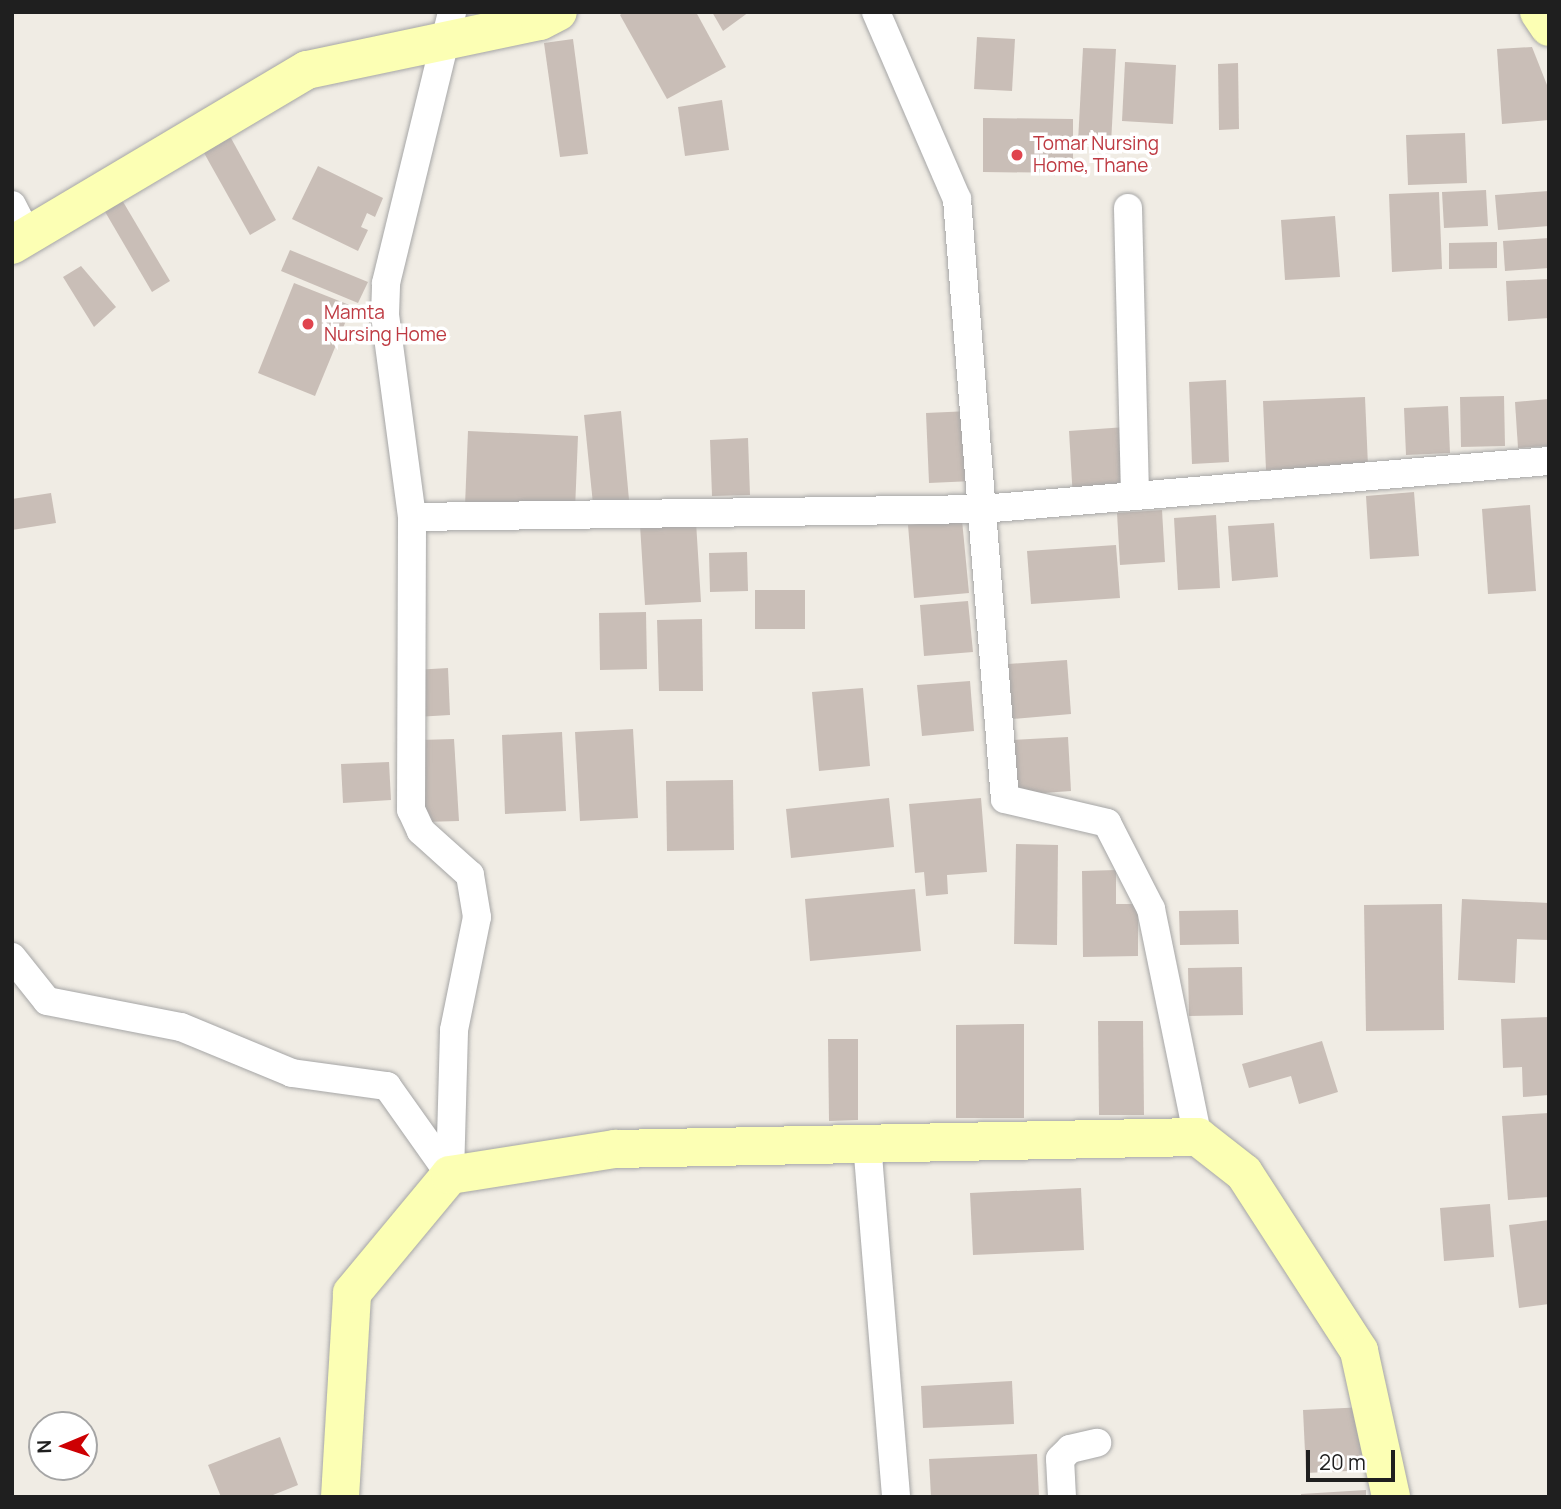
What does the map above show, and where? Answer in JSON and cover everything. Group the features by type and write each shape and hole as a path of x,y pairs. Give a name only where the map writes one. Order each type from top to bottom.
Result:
{"street":[{"path":"17,229 307,70 450,26 540,21 558,12"},
{"path":"876,12 957,199 1004,799 1107,823 1151,909 1198,1137"},
{"path":"1539,12 1549,27"},
{"path":"340,1497 352,1293 450,1175 454,1030 477,917 470,875 421,831 411,810 412,517 384,315 386,283 450,26"},
{"path":"1128,208 1135,496"},
{"path":"412,517 982,509 1549,461"},
{"path":"12,957 47,1001 181,1027 292,1073 387,1086 450,1175"},
{"path":"450,1175 615,1149 1198,1137 1244,1173 1359,1351 1391,1497"},
{"path":"867,1143 896,1497"},
{"path":"1062,1497 1060,1459 1070,1449 1097,1443"}],"building":[{"path":"624,12 696,12 726,67 667,99 620,15"},
{"path":"712,12 749,12 723,31"},
{"path":"977,37 1015,39 1012,91 974,89"},
{"path":"573,39 588,154 560,157 544,43"},
{"path":"1532,47 1549,90 1549,120 1502,124 1497,49"},
{"path":"1083,48 1116,49 1111,144 1078,142"},
{"path":"1125,62 1176,65 1173,124 1122,121"},
{"path":"1238,63 1239,129 1219,130 1218,64"},
{"path":"722,100 729,150 685,156 678,107"},
{"path":"983,118 1073,119 1073,173 983,172"},
{"path":"226,129 276,220 250,235 199,144"},
{"path":"1465,133 1467,183 1408,185 1406,135"},
{"path":"318,166 383,198 375,217 367,213 361,227 368,230 358,251 292,219"},
{"path":"1486,190 1488,226 1444,228 1442,192"},
{"path":"1549,191 1549,226 1498,230 1495,195"},
{"path":"1439,192 1442,269 1392,272 1389,194"},
{"path":"122,200 170,281 152,292 104,210"},
{"path":"1335,216 1340,277 1285,280 1281,220"},
{"path":"1549,238 1549,268 1505,271 1503,241"},
{"path":"1497,242 1497,268 1449,269 1449,243"},
{"path":"290,250 368,282 358,303 281,271"},
{"path":"81,266 116,307 94,327 63,277"},
{"path":"1549,279 1549,318 1508,321 1506,281"},
{"path":"294,283 352,306 315,396 258,373"},
{"path":"1226,380 1229,462 1192,464 1189,382"},
{"path":"1504,396 1505,446 1461,447 1460,397"},
{"path":"1365,397 1368,466 1266,470 1263,401"},
{"path":"1549,399 1549,446 1518,448 1515,402"},
{"path":"1448,406 1450,453 1406,455 1404,408"},
{"path":"621,411 629,500 593,504 584,415"},
{"path":"970,411 973,481 929,483 926,413"},
{"path":"1126,427 1131,495 1073,499 1069,431"},
{"path":"468,431 578,436 575,510 465,506"},
{"path":"748,438 750,495 712,496 710,440"},
{"path":"1414,492 1419,556 1370,559 1366,496"},
{"path":"51,493 56,523 12,530 12,499"},
{"path":"1530,505 1536,591 1488,594 1482,509"},
{"path":"1162,510 1165,562 1120,565 1117,513"},
{"path":"1216,515 1220,588 1178,590 1174,518"},
{"path":"962,520 969,593 914,598 908,525"},
{"path":"696,522 701,602 645,605 640,525"},
{"path":"1274,523 1278,577 1232,581 1228,526"},
{"path":"1116,545 1120,598 1031,604 1027,551"},
{"path":"747,552 748,591 710,592 709,553"},
{"path":"755,590 805,590 805,629 755,629"},
{"path":"968,601 973,652 924,656 920,605"},
{"path":"646,612 647,669 600,670 599,613"},
{"path":"702,619 703,691 659,691 657,620"},
{"path":"1067,660 1071,714 1012,719 1008,664"},
{"path":"448,668 450,715 416,717 414,670"},
{"path":"970,681 974,731 922,736 917,685"},
{"path":"863,688 870,766 819,771 812,692"},
{"path":"633,729 638,818 580,821 575,732"},
{"path":"562,732 566,811 505,814 502,735"},
{"path":"1068,737 1071,791 1015,795 1012,740"},
{"path":"454,739 459,821 423,822 419,740"},
{"path":"389,762 391,800 343,803 341,764"},
{"path":"733,780 734,850 667,851 666,781"},
{"path":"889,798 894,847 791,858 786,809"},
{"path":"981,798 987,872 947,875 948,894 926,896 924,872 915,873 909,804"},
{"path":"1016,844 1058,845 1057,945 1014,944"},
{"path":"1116,870 1116,904 1138,904 1138,956 1083,957 1082,871"},
{"path":"915,889 921,951 810,961 805,899"},
{"path":"1462,899 1549,903 1549,940 1517,939 1515,983 1458,980"},
{"path":"1442,904 1444,1030 1366,1031 1364,905"},
{"path":"1238,910 1239,944 1180,945 1179,911"},
{"path":"1242,967 1243,1015 1189,1016 1188,968"},
{"path":"1549,1017 1549,1095 1523,1097 1522,1067 1503,1068 1501,1019"},
{"path":"1098,1021 1143,1021 1144,1115 1099,1115"},
{"path":"1024,1024 1024,1118 956,1118 956,1025"},
{"path":"828,1039 858,1039 858,1120 829,1121"},
{"path":"1322,1041 1338,1092 1299,1104 1291,1076 1249,1088 1242,1064"},
{"path":"1549,1113 1549,1197 1508,1200 1502,1116"},
{"path":"1081,1188 1084,1250 973,1255 970,1193"},
{"path":"1490,1204 1494,1257 1444,1261 1440,1208"},
{"path":"1549,1220 1549,1304 1519,1308 1509,1225"},
{"path":"1012,1381 1014,1424 923,1428 921,1386"},
{"path":"1365,1407 1368,1470 1306,1473 1303,1410"},
{"path":"280,1437 298,1485 268,1497 221,1497 208,1465"},
{"path":"1037,1454 1039,1497 931,1497 929,1459"},
{"path":"1366,1490 1366,1497 1301,1497 1301,1494"}],"place":[{"name":"Tomar Nursing Home, Thane","path":"1017,155"},
{"name":"Mamta Nursing Home","path":"308,324"}]}
